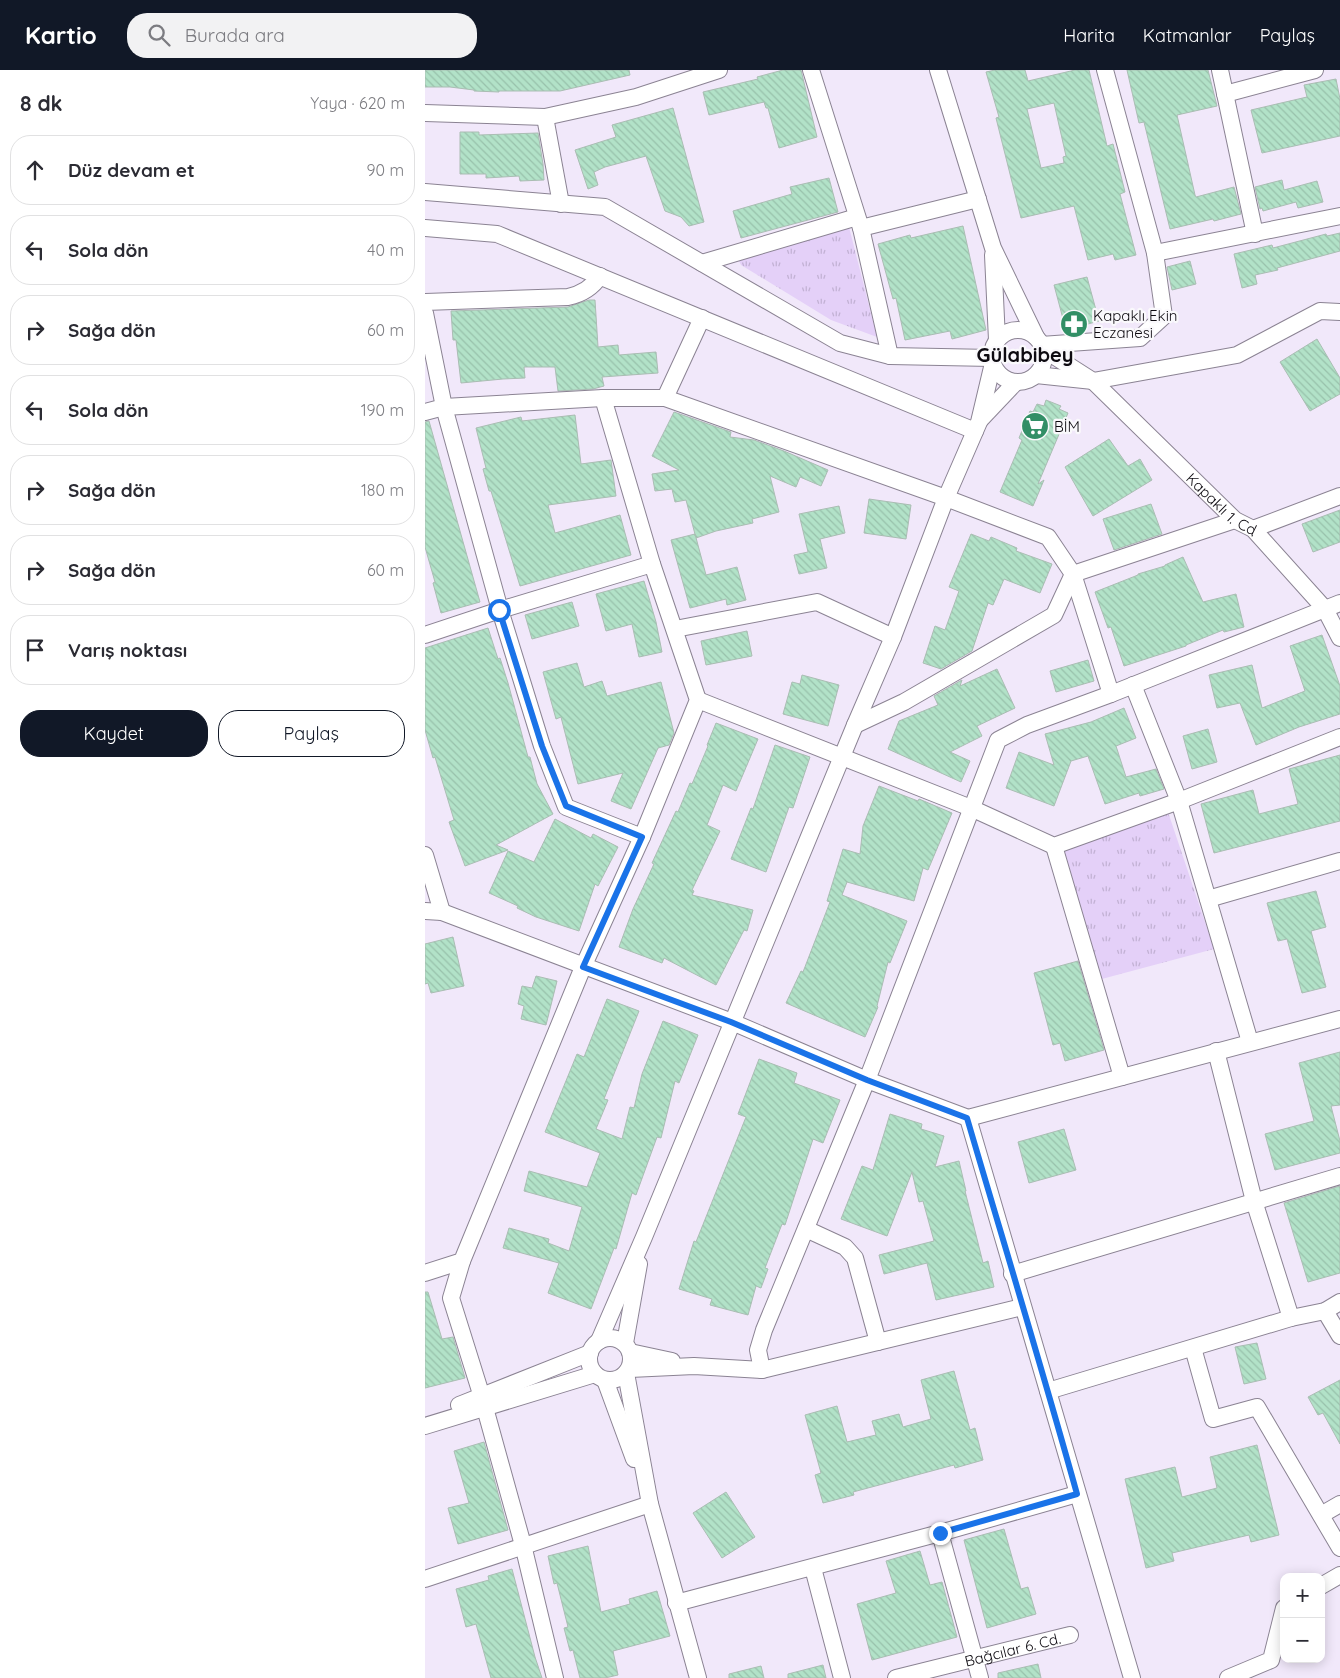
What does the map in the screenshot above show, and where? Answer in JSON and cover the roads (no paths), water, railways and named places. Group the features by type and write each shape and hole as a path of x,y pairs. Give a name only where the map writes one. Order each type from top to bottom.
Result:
{"street":[{"path":"425,113 545,117 636,97 719,70"},
{"path":"811,70 859,222 890,356"},
{"path":"938,70 993,248 1040,344 1044,356 1042,366 1036,375 1027,381 1016,382 1006,379 997,372 993,360"},
{"path":"650,1504 600,1377 589,1364 594,1347 644,1237 731,1022 893,637 946,498 977,427 993,360 993,347 997,340 1006,333 1016,330 1027,331 1040,344 1140,338 1164,316 1155,253 1105,70"},
{"path":"1220,70 1255,234"},
{"path":"1225,94 1315,70"},
{"path":"545,117 561,204"},
{"path":"425,192 605,207 840,343 890,356 993,360"},
{"path":"702,264 859,222 978,199"},
{"path":"1155,253 1340,216"},
{"path":"425,228 497,234 977,427"},
{"path":"993,248 997,340"},
{"path":"425,302 568,296 585,291 600,276"},
{"path":"1036,375 1093,381 1237,355 1320,311 1340,312"},
{"path":"425,313 444,407 499,610 542,746 566,806 642,837"},
{"path":"665,398 702,318"},
{"name":"Kapaklı 1. Cd.","path":"1040,344 1093,381 1235,520 1253,529 1325,610 1340,638"},
{"path":"977,427 1016,382"},
{"path":"555,1678 523,1545 484,1402 451,1298 462,1261 583,967 642,837 698,700 651,564 603,398"},
{"path":"425,412 444,407 603,398 665,398 946,498 1048,537 1073,574 1111,694"},
{"path":"1253,529 1340,496"},
{"path":"855,725 904,702 1054,616 1073,574 1235,520"},
{"path":"425,635 499,610 651,564"},
{"path":"675,629 817,602 893,637"},
{"path":"762,1370 758,1350 764,1330 867,1080 998,740 1027,725 1111,694 1340,603"},
{"path":"1133,685 1179,802 1250,1042"},
{"path":"698,700 971,808 1054,846 1179,802 1340,737"},
{"path":"1054,846 1122,1077"},
{"path":"425,856 442,912"},
{"path":"1208,899 1340,861"},
{"path":"425,911 442,912 731,1022 867,1080 967,1118 1340,1019"},
{"path":"425,918 442,912"},
{"path":"1216,1052 1255,1200 1291,1318"},
{"path":"967,1118 1132,1678"},
{"path":"1012,1274 1340,1176"},
{"path":"806,1229 845,1246 855,1258 878,1342"},
{"path":"644,1237 627,1347 631,1363 628,1371 650,1504 698,1678"},
{"path":"425,1273 462,1261"},
{"path":"1048,1391 1291,1318 1325,1311 1340,1302"},
{"path":"425,1418 484,1402 600,1377 617,1380 628,1371 694,1366 762,1370 1022,1307"},
{"path":"1325,1311 1340,1336"},
{"path":"425,1426 484,1402 612,1338 627,1347 694,1366"},
{"path":"1193,1348 1213,1419 1257,1408 1340,1548"},
{"path":"676,1603 813,1568 1077,1494"},
{"path":"425,1579 650,1504"},
{"path":"1321,1515 1340,1504"},
{"path":"940,1533 980,1678"},
{"path":"813,1568 842,1678"},
{"path":"1325,1584 1340,1575"},
{"path":"1228,1678 1271,1660 1280,1617"},
{"name":"Bağcılar 6. Cd.","path":"896,1678 1070,1635"}],"place":[{"name":"Kapaklı Ekin Eczanesi","path":"1074,324"},
{"name":"BİM","path":"1035,426"}],"district":[{"name":"Gülabibey","path":"1025,354"}]}
